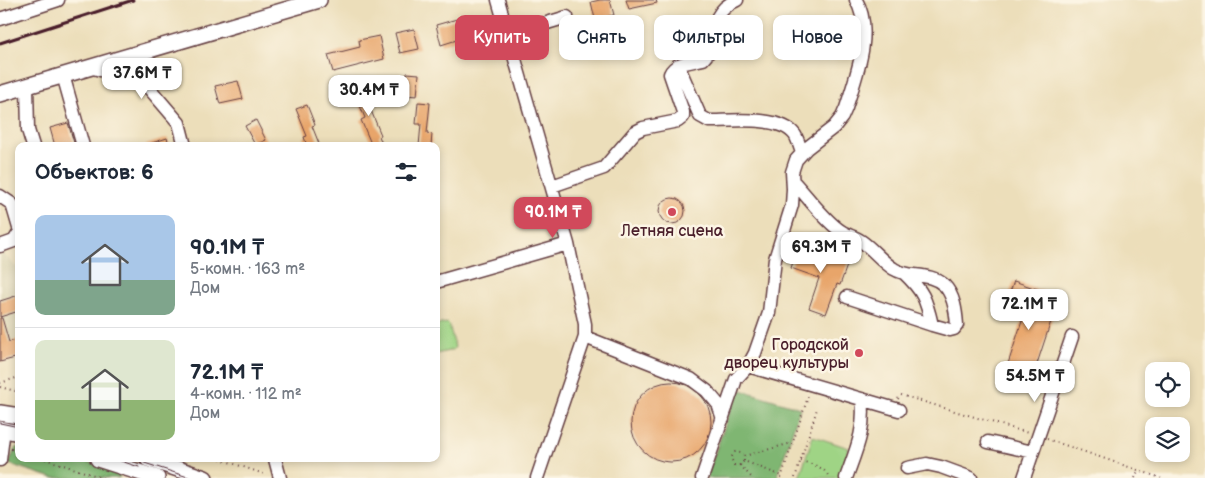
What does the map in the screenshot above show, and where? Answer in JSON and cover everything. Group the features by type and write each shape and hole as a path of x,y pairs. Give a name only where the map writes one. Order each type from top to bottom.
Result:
{"main road":[{"path":"0,94 319,0"},
{"path":"0,413 15,415"},
{"path":"2,429 15,431"},
{"path":"107,462 157,478"},
{"path":"157,462 205,478"}],"street":[{"path":"0,19 58,0"},
{"path":"498,0 502,15"},
{"path":"552,186 604,168 635,132 643,128 678,121 683,117 670,74 672,69 678,65 706,57 709,52 718,15 726,5 737,0"},
{"path":"702,478 736,379 748,366 755,352 769,313 775,259 792,205 792,172 796,160 834,128 846,108 864,40 864,22 861,8 856,0"},
{"path":"514,60 568,244 583,313 585,337 537,478"},
{"path":"678,65 703,119 709,121 766,122 782,126 795,135 802,153"},
{"path":"90,67 125,77 149,88 179,123 185,142"},
{"path":"63,75 82,142"},
{"path":"27,86 28,130 31,142"},
{"path":"793,181 835,227 846,235 860,241 894,269 904,273 934,278 944,285 952,295 957,325 954,329 950,330 848,297"},
{"path":"0,196 12,204 15,212"},
{"path":"0,246 15,240"},
{"path":"440,281 568,244"},
{"path":"904,273 918,287 924,297 932,325"},
{"path":"585,337 691,379 718,404 723,419"},
{"path":"1024,478 1072,337"},
{"path":"748,366 896,409"},
{"path":"846,478 862,434 864,414 862,399"},
{"path":"0,460 2,429"},
{"path":"988,442 1033,452"},
{"path":"276,462 280,478"},
{"path":"907,468 926,464 941,467 971,478"}],"path":[{"path":"0,383 15,378"},
{"path":"744,461 782,477 812,385"},
{"path":"0,387 15,391"},
{"path":"896,409 901,395 1038,436 1161,478"},
{"path":"795,478 817,409"},
{"path":"744,456 744,461 740,465 734,465 731,458 735,452 741,453 744,456 792,443"},
{"path":"801,460 824,469 829,478"},
{"path":"54,462 103,478"},
{"path":"229,462 275,478"},
{"path":"740,465 752,478"},
{"path":"1135,478 1138,470"}],"shaded area":[{"path":"3,253 15,266 15,358 0,362 0,254"}],"green space":[{"path":"447,323 449,325 455,347 453,350 440,353 440,324"},
{"path":"738,389 800,408 777,478 706,478"},
{"path":"813,436 849,448 839,478 799,478"},
{"path":"15,449 15,462 88,462 121,473 119,478 53,478 9,464"}],"building":[{"path":"610,0 614,15 594,15 591,2"},
{"path":"626,0 656,0 657,3 629,9"},
{"path":"455,20 455,41 441,45 436,25"},
{"path":"414,29 419,49 400,53 395,33"},
{"path":"379,36 384,59 333,72 328,55 360,47 359,40"},
{"path":"407,73 419,74 417,96 405,95"},
{"path":"238,81 243,99 220,104 215,86"},
{"path":"365,86 373,106 370,108 381,135 379,136 381,142 370,142 361,120 365,118 354,91"},
{"path":"418,102 430,103 427,133 432,134 431,142 419,142 421,124 416,124"},
{"path":"307,105 315,125 312,126 318,142 306,142 304,137 307,136 296,109"},
{"path":"256,120 266,140 253,142 245,126"},
{"path":"68,123 74,142 54,142 50,128"},
{"path":"167,138 168,142 155,142"},
{"name":"Летняя сцена","path":"672,198 681,202 685,211 681,220 672,224 663,220 659,211 663,202"},
{"path":"799,243 849,260 840,285 837,284 826,314 809,308 819,278 791,268"},
{"path":"1014,281 1059,297 1029,388 1003,379 1026,309 1006,303"},
{"path":"15,296 15,312 0,317 0,301"},
{"path":"0,318 2,318 9,342 15,340 15,358 0,362"},
{"path":"663,382 679,382 700,393 711,414 711,430 700,451 679,462 663,462 649,456 637,444 631,430 631,414 637,400 649,388"}],"tram line":[{"path":"0,423 15,426"},
{"path":"124,462 139,467"},
{"path":"141,462 191,478"}],"railway":[{"path":"0,43 133,0"}],"place":[{"name":"Летняя сцена","path":"672,212"},
{"name":"Городской дворец культуры","path":"859,353"}]}
